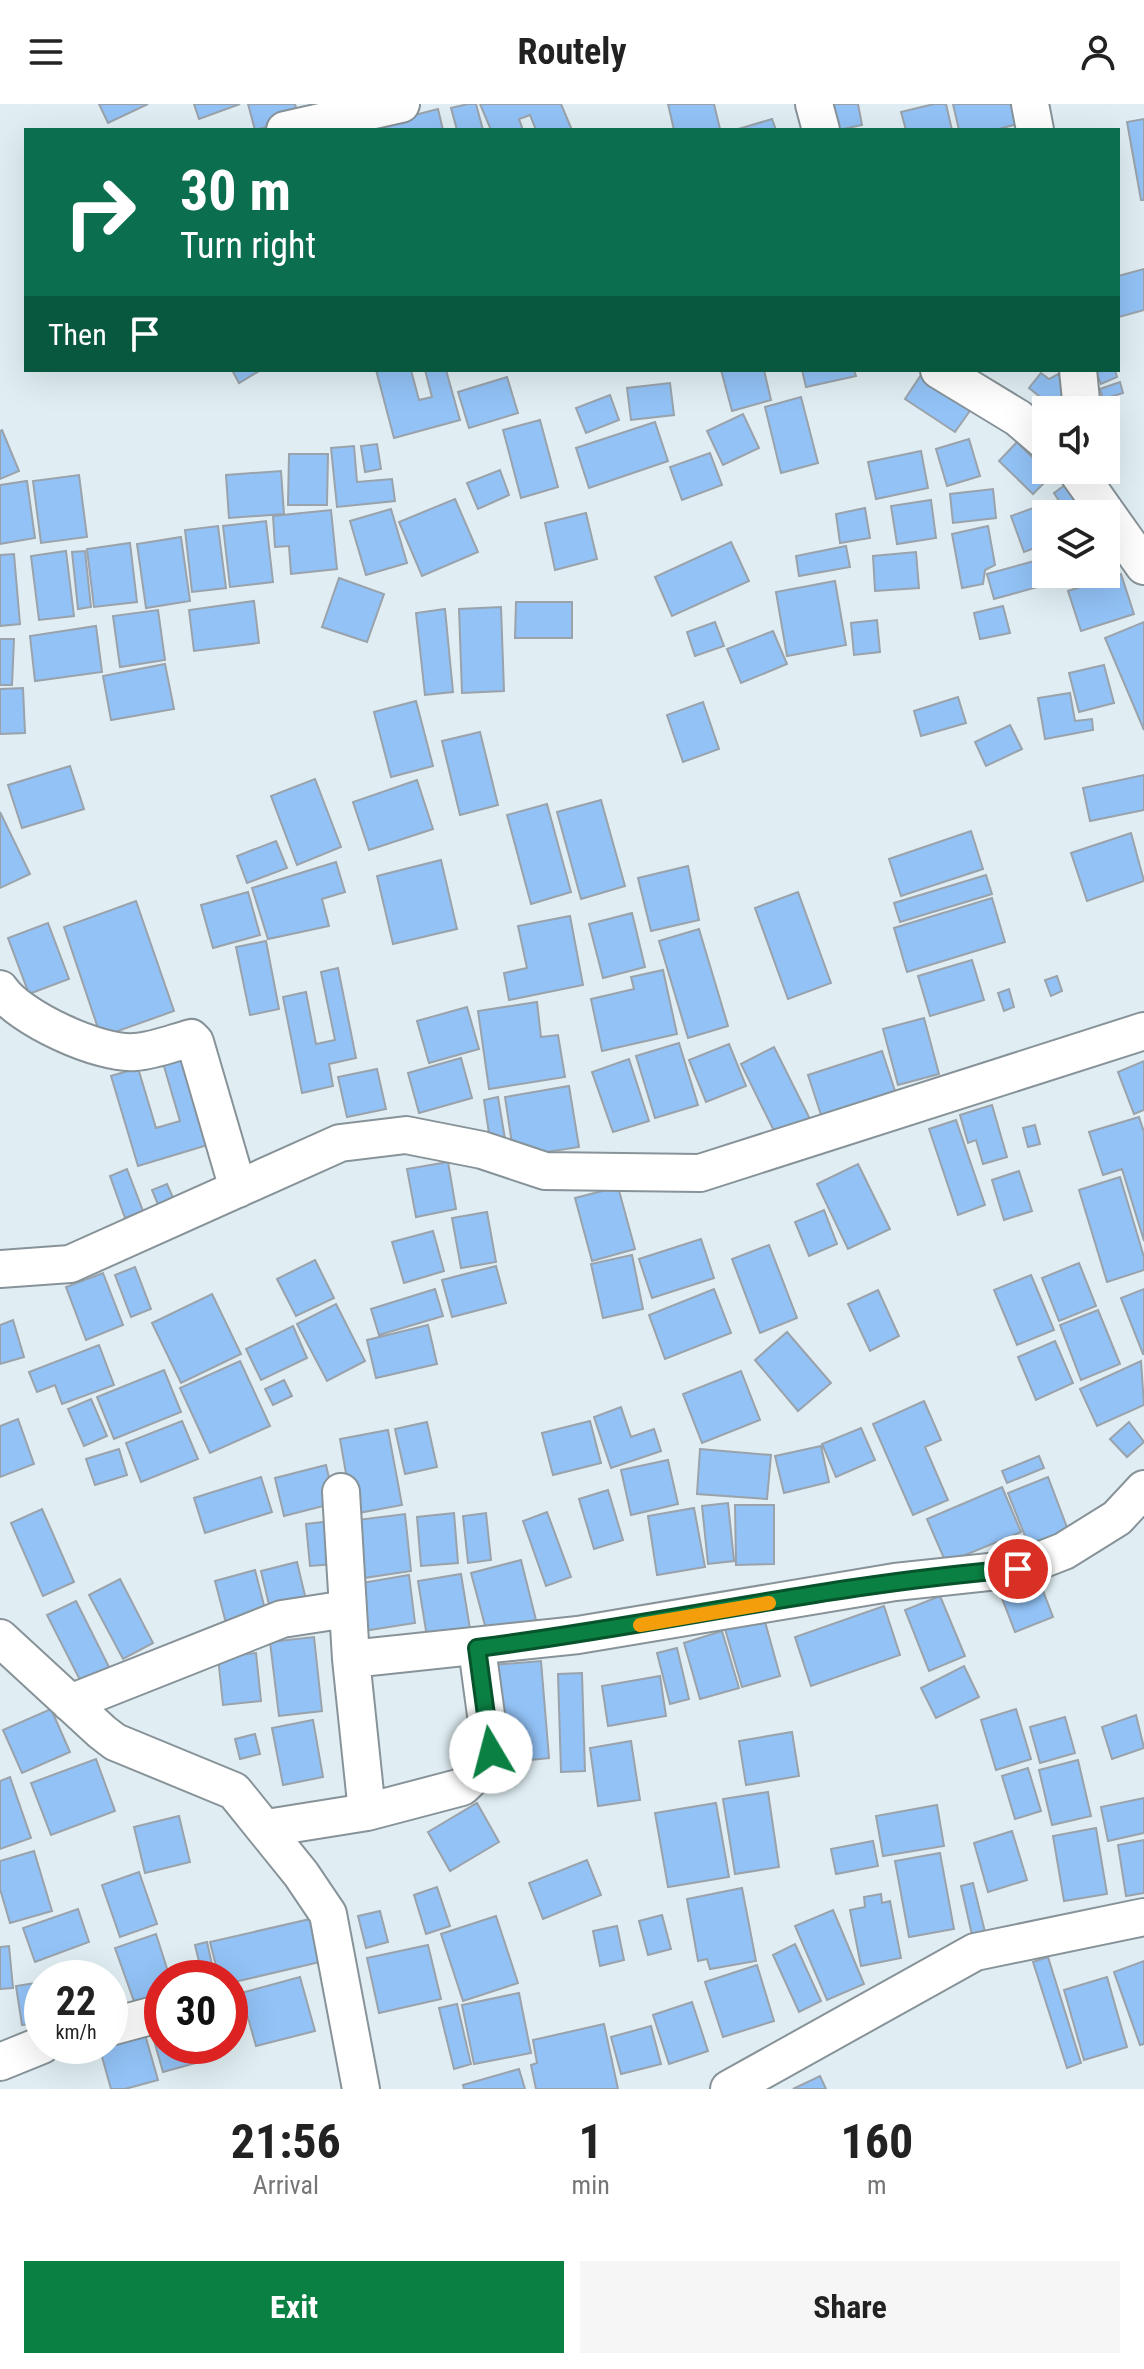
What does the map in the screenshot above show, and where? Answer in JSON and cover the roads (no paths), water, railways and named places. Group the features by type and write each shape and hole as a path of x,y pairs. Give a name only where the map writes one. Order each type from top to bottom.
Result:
{"street":[{"path":"294,128 401,104"},
{"path":"814,104 820,128"},
{"path":"1030,104 1035,128"},
{"path":"942,372 1018,418 1032,430"},
{"path":"1078,372 1081,396"},
{"path":"1086,484 1144,566"},
{"path":"0,989 28,1014 80,1040 133,1052 191,1038 200,1049 238,1189"},
{"path":"0,1269 70,1264 340,1143 406,1135 482,1150 545,1171 700,1173 1144,1031"},
{"path":"351,1659 578,1635 895,1582 1018,1569 1064,1551 1117,1518 1144,1489"},
{"path":"341,1492 351,1659 367,1812"},
{"path":"70,1703 282,1619 347,1609"},
{"path":"0,1638 115,1742 234,1791 267,1828 328,1914 361,2089"},
{"path":"267,1828 367,1812 462,1787 480,1770 491,1752 477,1648"},
{"path":"729,2089 975,1952 1144,1917"},
{"path":"0,2062 24,2052"}]}
